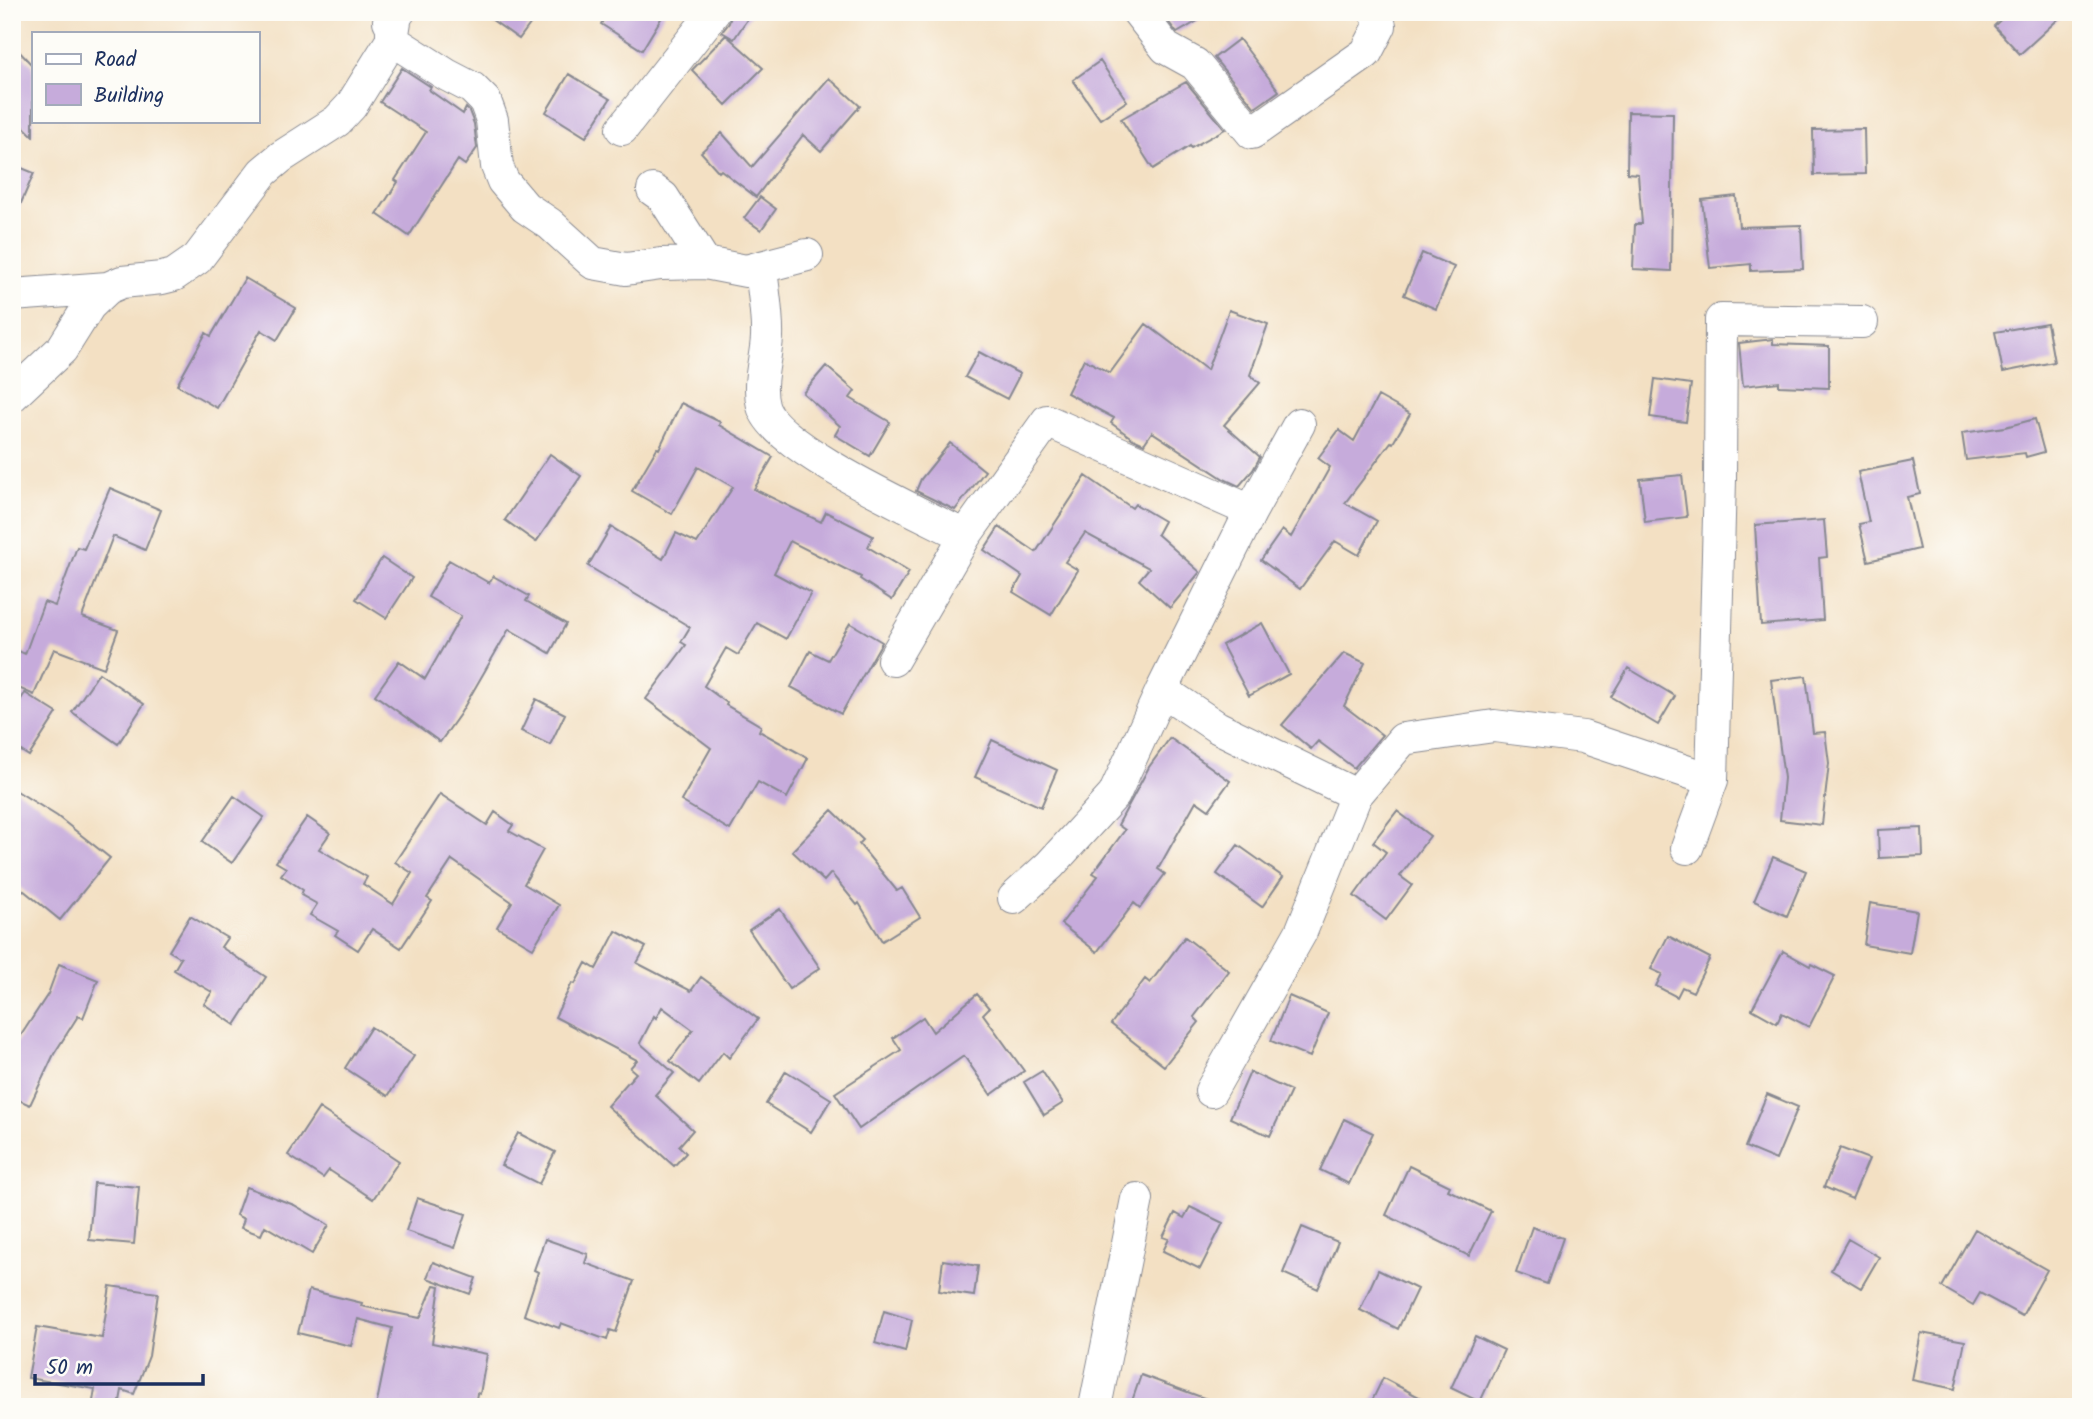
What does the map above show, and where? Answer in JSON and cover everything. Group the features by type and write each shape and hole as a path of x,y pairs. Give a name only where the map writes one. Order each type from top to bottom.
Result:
{"street":[{"path":"622,129 714,12"},
{"path":"1138,12 1166,48 1195,64 1252,133 1366,53 1380,26 1376,12"},
{"path":"12,295 108,288 122,282 162,278 174,275 197,259 263,172 281,157 337,121 351,106 392,21 447,75 472,88 485,101 492,120 497,166 503,181 525,206 550,224 593,263 626,269 661,264 705,263 746,271 807,256"},
{"path":"653,190 663,197 705,263"},
{"path":"761,268 767,336 760,379 765,415 781,433 814,457 965,536"},
{"path":"12,396 62,349 89,306 108,288"},
{"path":"1688,848 1712,780 1720,480 1721,320 1862,322"},
{"path":"893,660 965,536 1047,421 1251,511"},
{"path":"1014,898 1050,865 1114,795 1162,690 1251,511 1299,424"},
{"path":"1162,690 1217,727 1356,795"},
{"path":"1211,1091 1301,932 1356,795 1403,739 1494,726 1583,737 1712,780"},
{"path":"1095,1407 1137,1199"}],"building":[{"path":"481,12 539,12 519,39"},
{"path":"608,12 665,12 642,50 601,24"},
{"path":"732,12 752,12 734,39 722,32 729,23"},
{"path":"1161,12 1213,12 1177,33"},
{"path":"2009,12 2066,12 2020,54 1994,26"},
{"path":"726,35 763,68 726,105 692,70"},
{"path":"1239,39 1279,91 1255,108 1214,58"},
{"path":"12,44 32,65 33,136 12,115"},
{"path":"1100,61 1127,101 1100,119 1073,80"},
{"path":"402,68 431,87 429,90 463,114 466,108 469,111 474,124 477,148 465,165 458,160 409,236 377,214 426,132 380,102"},
{"path":"569,74 610,99 586,137 546,112"},
{"path":"829,78 860,106 821,151 803,135 756,197 721,170 719,172 701,152 722,133 752,167"},
{"path":"1186,82 1225,129 1191,148 1190,146 1153,169 1121,119"},
{"path":"1628,112 1673,113 1671,271 1633,269 1635,224 1642,224 1638,174 1627,173"},
{"path":"1864,129 1865,174 1814,175 1813,130"},
{"path":"12,164 34,173 12,224"},
{"path":"1736,196 1739,227 1801,225 1803,269 1751,271 1751,264 1710,268 1702,200"},
{"path":"760,197 776,209 761,230 744,218"},
{"path":"1422,253 1454,267 1436,309 1404,295"},
{"path":"245,278 296,308 277,340 261,330 217,408 177,385 206,333 211,336"},
{"path":"1229,310 1268,324 1250,375 1260,383 1224,425 1260,457 1239,486 1152,432 1144,444 1133,439 1111,423 1114,418 1067,393 1084,359 1110,373 1146,324 1207,370"},
{"path":"2047,323 2054,362 2003,372 1995,332"},
{"path":"1773,339 1773,344 1829,346 1829,388 1779,386 1779,382 1743,386 1739,343"},
{"path":"979,352 1020,374 1007,399 965,377"},
{"path":"826,366 855,391 850,398 890,422 870,456 835,435 840,426 803,393"},
{"path":"1655,379 1691,384 1686,422 1650,417"},
{"path":"1378,396 1410,414 1393,443 1391,442 1345,503 1377,521 1359,555 1335,541 1300,589 1261,560 1282,530 1291,537 1330,467 1318,458 1339,430 1354,441"},
{"path":"681,403 720,422 719,425 773,457 754,489 821,522 826,512 873,536 868,547 909,572 892,600 860,579 861,577 790,541 774,573 811,593 786,639 757,623 738,655 726,648 704,686 727,703 726,705 761,726 759,731 808,758 787,798 758,782 730,830 681,801 711,748 646,699 686,645 681,642 690,627 588,566 611,527 663,559 676,533 697,543 733,487 698,467 672,514 632,491 657,448 659,449"},
{"path":"2035,419 2044,452 2026,457 2025,453 1966,460 1962,433 2005,427"},
{"path":"950,443 985,471 955,510 916,491 921,479"},
{"path":"550,454 581,476 536,542 505,520"},
{"path":"1913,461 1920,494 1907,497 1919,549 1868,561 1859,524 1869,522 1858,472"},
{"path":"1682,475 1687,517 1645,522 1640,479"},
{"path":"1086,476 1132,508 1135,504 1164,521 1157,534 1200,572 1170,608 1139,580 1149,568 1085,533 1065,562 1078,570 1051,615 1013,592 1022,576 984,550 999,527 1036,552"},
{"path":"110,488 161,510 145,550 113,536 82,617 118,630 104,668 54,649 34,695 12,685 12,648 25,654 44,602 55,606 77,547 84,549"},
{"path":"1824,520 1827,557 1819,558 1823,620 1761,625 1755,525"},
{"path":"382,558 412,578 386,618 356,599"},
{"path":"449,560 489,583 493,576 529,596 526,601 566,624 550,653 509,629 460,714 440,742 375,695 399,661 425,679 461,616 428,597"},
{"path":"850,623 882,642 841,714 791,687 810,651 828,660"},
{"path":"1262,623 1289,674 1249,696 1222,645"},
{"path":"1344,653 1365,663 1344,706 1382,735 1354,768 1318,741 1311,749 1282,725"},
{"path":"1628,668 1675,696 1658,725 1611,697"},
{"path":"99,673 144,704 118,744 72,712"},
{"path":"1806,676 1813,733 1825,732 1829,763 1822,825 1780,820 1784,778 1771,680"},
{"path":"25,693 57,713 29,756 12,745 12,713"},
{"path":"536,699 565,714 550,745 521,731"},
{"path":"1170,738 1230,781 1209,810 1196,801 1158,869 1165,874 1140,908 1134,903 1097,952 1061,924 1098,876 1093,873 1125,830 1118,825 1149,767"},
{"path":"992,740 1057,770 1041,807 975,777"},
{"path":"12,788 57,816 110,858 60,920 12,881"},
{"path":"440,794 487,825 495,812 513,825 509,831 543,850 524,884 559,905 533,948 497,927 512,902 452,860 427,898 432,901 401,948 372,929 358,950 335,935 338,931 310,915 317,904 301,895 303,890 281,875 286,868 276,862 307,817 330,833 319,849 367,877 363,884 393,904 412,873 395,862"},
{"path":"234,796 264,817 232,863 202,842"},
{"path":"832,810 863,840 859,844 897,891 902,888 920,917 882,941 859,903 857,905 831,873 824,881 792,851"},
{"path":"1397,811 1430,836 1400,876 1412,885 1386,920 1354,896 1386,852 1373,842"},
{"path":"1922,828 1923,856 1879,858 1878,830"},
{"path":"1238,845 1283,877 1262,907 1217,874"},
{"path":"1773,857 1806,871 1787,916 1754,901"},
{"path":"1870,903 1917,911 1910,953 1864,945"},
{"path":"780,909 820,968 789,989 749,930"},
{"path":"190,916 227,938 221,947 266,977 235,1025 204,1004 212,992 174,970 181,958 169,951"},
{"path":"616,931 646,947 637,963 691,991 701,977 758,1019 729,1058 723,1052 699,1084 670,1061 693,1030 662,1007 656,1018 654,1016 640,1043 674,1073 655,1095 693,1130 679,1146 686,1153 674,1166 607,1106 636,1073 630,1068 637,1060 555,1017 572,983 575,984 586,963 596,969"},
{"path":"1668,936 1710,958 1693,992 1682,987 1677,997 1656,986 1662,974 1651,969"},
{"path":"1185,937 1229,971 1194,1017 1199,1022 1164,1066 1111,1024 1145,979 1150,983"},
{"path":"1783,951 1835,976 1809,1027 1782,1013 1777,1023 1752,1009"},
{"path":"59,964 98,980 83,1018 78,1016 54,1054 30,1105 12,1097 12,1049 48,994"},
{"path":"977,994 989,1008 983,1014 1024,1071 991,1095 964,1056 859,1129 835,1093 901,1050 893,1038 923,1017 933,1032"},
{"path":"1289,996 1328,1013 1310,1057 1271,1041"},
{"path":"371,1027 414,1056 388,1096 345,1068"},
{"path":"786,1071 831,1099 811,1132 766,1104"},
{"path":"1042,1071 1063,1103 1044,1115 1024,1082"},
{"path":"1250,1072 1291,1091 1270,1136 1230,1118"},
{"path":"1767,1094 1798,1107 1776,1160 1745,1147"},
{"path":"319,1108 399,1161 373,1199 329,1170 323,1178 288,1155"},
{"path":"1344,1119 1373,1133 1349,1184 1320,1170"},
{"path":"518,1133 555,1152 539,1184 501,1165"},
{"path":"1840,1148 1869,1159 1852,1199 1824,1187"},
{"path":"1409,1166 1450,1186 1448,1190 1491,1211 1469,1256 1386,1215"},
{"path":"94,1183 139,1187 134,1244 89,1240"},
{"path":"246,1187 294,1205 329,1225 312,1254 265,1226 261,1235 241,1228 244,1219 236,1215"},
{"path":"417,1198 466,1214 455,1248 406,1231"},
{"path":"1190,1207 1223,1223 1200,1269 1163,1251 1169,1239 1163,1237 1175,1213 1184,1218"},
{"path":"1302,1227 1338,1242 1318,1289 1283,1273"},
{"path":"1532,1227 1563,1238 1547,1284 1516,1273"},
{"path":"1975,1229 2047,1270 2022,1316 1980,1293 1973,1305 1942,1287"},
{"path":"545,1239 588,1254 585,1263 634,1281 616,1332 610,1330 607,1340 561,1323 559,1328 524,1315 538,1272 534,1270"},
{"path":"1848,1239 1879,1257 1861,1288 1831,1270"},
{"path":"943,1260 978,1266 974,1296 939,1291"},
{"path":"433,1262 476,1278 470,1294 427,1278"},
{"path":"1378,1270 1417,1289 1398,1329 1360,1310"},
{"path":"434,1285 440,1286 432,1343 487,1354 475,1407 376,1407 392,1328 358,1319 351,1346 298,1333 309,1290 362,1303 361,1306 420,1318"},
{"path":"110,1286 158,1293 149,1356 134,1394 122,1390 119,1407 92,1407 95,1389 28,1378 37,1327 102,1338"},
{"path":"884,1311 912,1320 905,1352 875,1343"},
{"path":"1921,1333 1965,1341 1955,1389 1912,1380"},
{"path":"1475,1336 1504,1350 1480,1402 1451,1388"},
{"path":"1141,1375 1223,1405 1223,1407 1130,1407"},
{"path":"1383,1378 1438,1407 1369,1407"}]}
